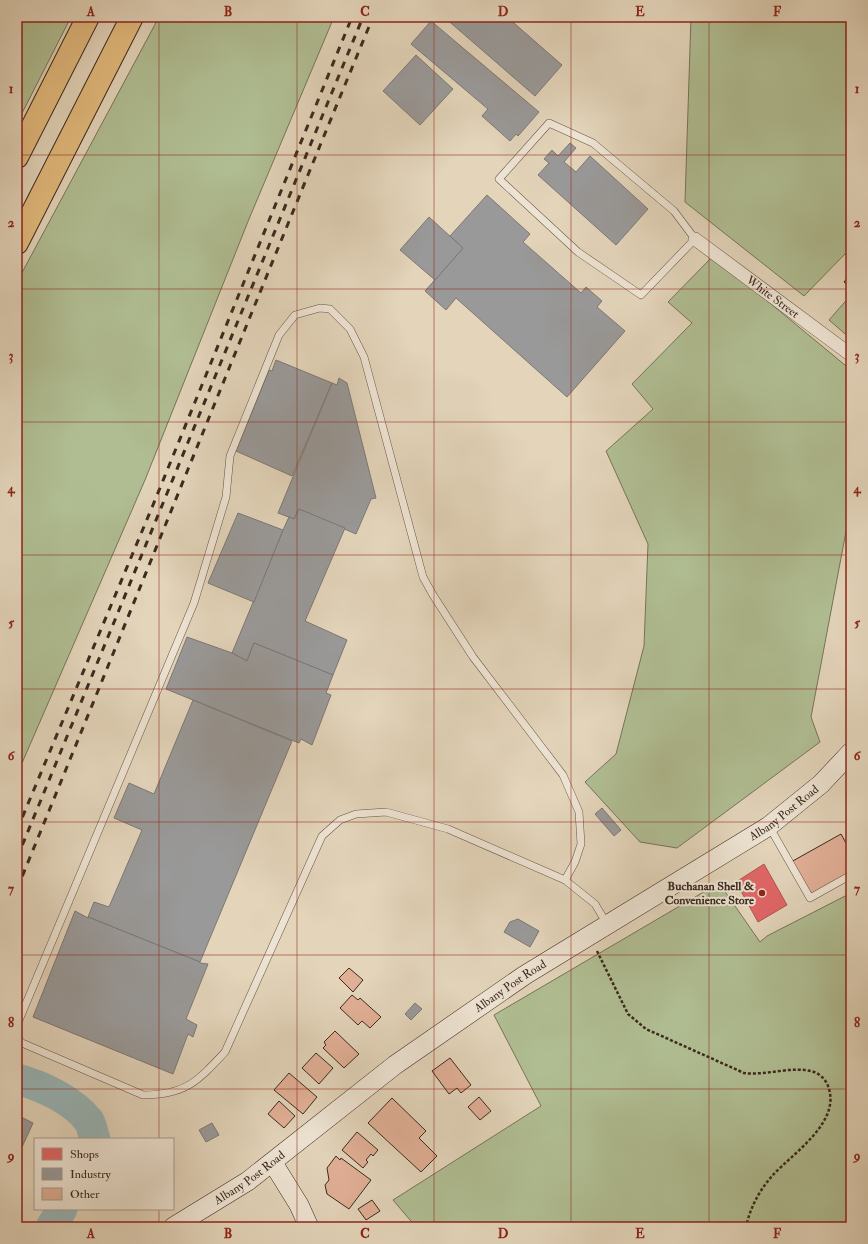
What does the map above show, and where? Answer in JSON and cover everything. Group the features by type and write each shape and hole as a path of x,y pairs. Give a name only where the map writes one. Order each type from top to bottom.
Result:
{"highway":[{"path":"17,157 88,17"},
{"path":"17,243 132,17"}],"main road":[{"name":"Albany Post Road","path":"173,1227 248,1181 273,1163 395,1065 525,975 589,934 769,826 843,770 851,752"},
{"path":"273,1163 299,1205 309,1227"}],"street":[{"name":"White Street","path":"694,239 851,355"}],"lane":[{"path":"550,123 593,142 674,211 694,239 641,295 578,252 499,179 550,123"},
{"path":"17,1025 194,603 226,497 230,456 268,360 279,335 295,315 303,311 320,308 330,309 350,329 364,357 423,577 473,657 563,775 579,812 580,844 575,862 565,880"},
{"path":"17,1037 22,1043 143,1095 162,1095 188,1087 209,1070 225,1052 322,836 340,820 356,814 386,812 448,829 565,880 595,904 607,924"},
{"path":"769,826 810,898 851,875"}],"path":[{"path":"589,934 628,1014 646,1029 744,1073 756,1075 804,1069 815,1072 826,1081 831,1094 830,1106 824,1122 812,1137 772,1177 757,1197 748,1216 746,1227"}],"green space":[{"path":"17,17 71,17 17,123"},
{"path":"159,17 334,17 249,219 145,480 19,770 17,770 17,282"},
{"path":"691,17 851,17 851,258 845,254 804,296 685,202"},
{"path":"713,256 851,370 851,505 811,717 820,742 677,848 640,842 585,782 616,754 644,646 648,544 606,451 653,409 632,384 692,323 668,302"},
{"path":"851,295 851,339 829,320"},
{"path":"719,883 760,942 767,936 851,893 851,1227 416,1227 393,1200 541,1106 494,1015"}],"building: Shops":[{"path":"764,864 787,905 758,922 736,882"}],"building: Industry":[{"path":"444,17 507,17 562,65 535,96"},
{"path":"431,21 539,112 518,136 516,134 510,141 482,116 488,109 411,44"},
{"path":"416,55 453,89 420,125 383,91"},
{"path":"570,143 576,148 564,162 576,172 590,156 648,209 616,245 538,175 549,163 544,159 552,150 558,156"},
{"path":"487,195 530,234 523,242 581,293 586,287 602,301 597,307 625,331 567,397 456,298 446,310 425,291 463,248 450,236"},
{"path":"429,217 463,248 435,280 400,250"},
{"path":"276,360 332,383 292,476 236,451 269,370 272,371"},
{"path":"339,378 347,383 376,498 371,499 356,534 299,509 294,519 278,513 332,383 337,385"},
{"path":"299,509 345,528 305,621 347,640 333,675 254,643 247,661 232,653 289,517 294,519"},
{"path":"238,513 283,530 254,602 208,583"},
{"path":"187,637 232,653 247,661 254,643 333,675 326,693 331,695 312,745 301,739 299,743 166,689"},
{"path":"193,700 292,741 200,962 88,917 94,902 109,907 142,830 114,818 129,783 154,794"},
{"path":"602,808 621,830 614,836 595,814"},
{"path":"75,911 88,918 200,963 208,964 186,1019 197,1025 193,1037 188,1034 173,1074 33,1017"},
{"path":"518,919 539,931 530,947 504,932 510,922"},
{"path":"415,1003 422,1009 411,1020 405,1014"},
{"path":"17,1115 33,1123 17,1158"},
{"path":"212,1123 219,1135 206,1142 199,1130"}],"building: Other":[{"path":"851,273 851,283 849,286 844,282"},
{"path":"841,834 851,852 851,873 810,896 791,862"},
{"path":"349,968 363,980 353,992 339,978"},
{"path":"352,995 358,1000 360,998 381,1017 370,1028 362,1021 358,1025 340,1008"},
{"path":"335,1031 359,1054 344,1068 323,1048 326,1045 324,1042"},
{"path":"316,1053 333,1068 319,1084 302,1068"},
{"path":"450,1058 471,1085 461,1093 457,1088 449,1094 432,1071"},
{"path":"289,1073 317,1097 303,1114 274,1090"},
{"path":"479,1097 491,1111 480,1120 468,1107"},
{"path":"392,1098 426,1131 419,1138 437,1156 421,1172 368,1123"},
{"path":"279,1101 295,1116 284,1128 268,1114"},
{"path":"357,1132 378,1150 373,1156 371,1154 366,1160 368,1162 363,1168 342,1150"},
{"path":"336,1156 371,1180 349,1209 327,1194 325,1185 329,1180 327,1168"},
{"path":"372,1200 380,1211 366,1220 358,1209"}],"waterway":[{"path":"17,1079 47,1090 66,1100 89,1121 95,1138"},
{"path":"51,1227 61,1210"}],"railway":[{"path":"17,830 153,505 352,17"},
{"path":"17,858 363,17"},
{"path":"17,889 373,17"}],"place":[{"name":"Buchanan Shell & Convenience Store","path":"762,893"}]}
